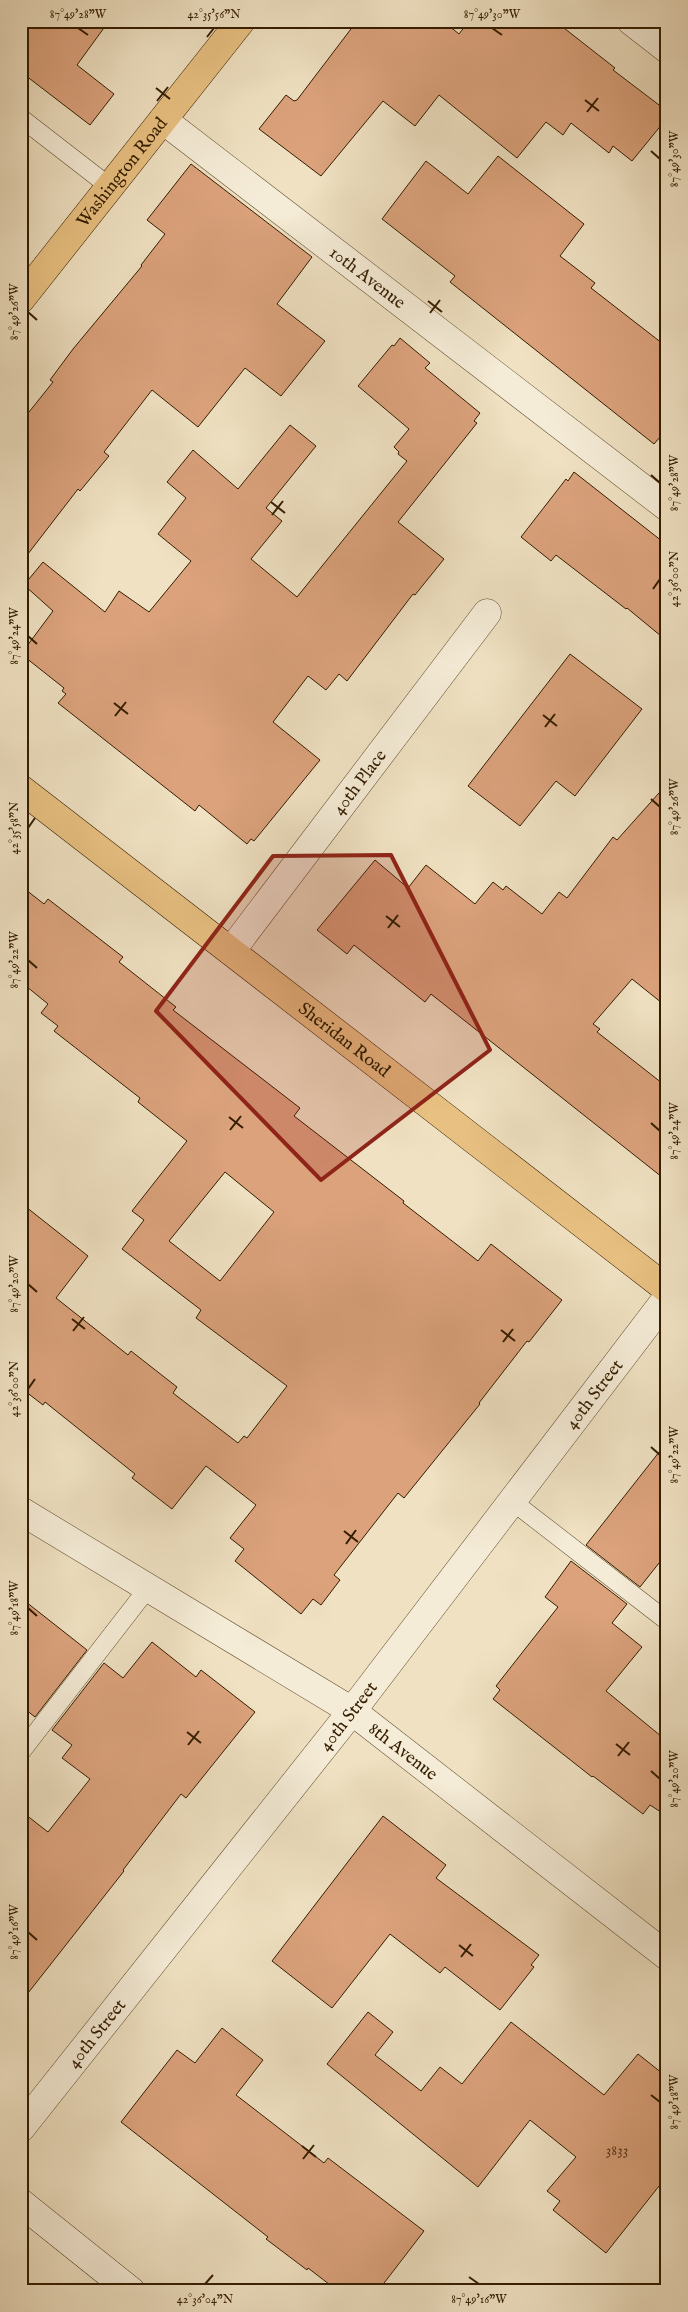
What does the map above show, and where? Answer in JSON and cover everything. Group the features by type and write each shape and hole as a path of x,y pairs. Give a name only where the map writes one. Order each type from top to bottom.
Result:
{"main road":[{"name":"Washington Road","path":"21,299 241,21"},
{"name":"Sheridan Road","path":"21,789 667,1288"}],"street":[{"path":"632,21 667,48"},
{"name":"10th Avenue","path":"163,120 667,507"},
{"name":"40th Place","path":"231,951 487,613"},
{"name":"40th Street","path":"21,2128 352,1711 667,1298"},
{"name":"8th Avenue","path":"21,1512 352,1711 667,1956"},
{"path":"21,2203 130,2291"}],"lane":[{"path":"21,118 110,187"},
{"path":"512,1501 667,1621"},
{"path":"21,1752 148,1588"}],"highlighted area":[{"path":"391,855 490,1050 321,1180 156,1011 273,856"}],"building":[{"path":"21,21 109,21 77,65 114,94 90,125 21,72"},
{"path":"357,21 443,21 459,34 469,21 555,21 615,68 613,70 667,111 667,118 632,161 613,146 609,153 571,123 563,135 546,122 517,158 439,95 415,126 383,101 321,176 259,129 286,95 294,101 297,100"},
{"path":"498,156 584,224 560,256 595,283 591,288 667,347 667,429 654,444 450,282 455,276 382,219 426,161 468,194"},
{"path":"191,164 312,257 277,304 325,341 281,396 245,368 198,427 152,390 104,452 109,456 80,491 78,489 21,563 21,422 53,382 50,380 73,349 142,266 165,234 147,220"},
{"path":"400,338 430,363 425,368 480,413 474,421 477,423 398,522 444,559 415,595 413,594 347,681 339,674 326,690 308,676 273,722 320,760 254,841 251,839 247,844 199,805 195,811 58,703 66,694 62,691 64,688 21,654 53,611 24,585 43,562 105,612 119,591 149,612 191,561 158,534 186,498 167,482 193,450 238,489 290,425 316,446 266,508 282,521 251,559 297,597 407,461 398,454 399,452 394,447 409,429 358,386"},
{"path":"574,472 667,545 667,641 627,608 556,555 551,561 521,537 566,479 568,481"},
{"path":"570,654 642,709 575,796 556,781 520,826 468,786"},
{"path":"667,784 667,1007 632,979 593,1024 600,1029 597,1032 667,1087 667,1181 431,994 425,1002 354,945 347,954 317,930 375,860 408,888 426,865 475,904 493,882 503,890 506,886 542,914 559,892 567,898 613,837 617,840"},
{"path":"21,886 44,904 48,899 123,957 119,962 176,1007 173,1010 300,1108 294,1116 478,1261 491,1244 562,1300 529,1342 527,1341 480,1404 404,1498 398,1493 334,1575 340,1580 321,1605 313,1599 301,1614 235,1561 244,1549 230,1538 256,1505 206,1466 172,1509 132,1478 135,1474 45,1402 43,1405 21,1388 21,1203 88,1256 56,1298 128,1355 131,1351 177,1387 173,1393 238,1443 244,1436 247,1438 287,1386 196,1318 201,1310 122,1249 144,1220 132,1211 187,1141 138,1102 140,1098 54,1031 58,1026 41,1013 48,1004 21,982","holes":["225,1172 274,1212 220,1281 169,1241"]},
{"path":"667,1442 667,1553 640,1587 586,1545"},
{"path":"571,1561 627,1604 612,1623 642,1647 606,1691 667,1741 667,1816 650,1805 643,1814 592,1777 493,1699 500,1690 496,1686 558,1607 545,1597"},
{"path":"21,1598 87,1650 35,1717 21,1706"},
{"path":"152,1642 196,1677 201,1670 255,1712 186,1798 181,1794 124,1871 21,2002 21,1811 48,1832 90,1779 62,1758 72,1745 52,1730 104,1663 123,1678"},
{"path":"383,1816 446,1865 436,1878 539,1955 531,1965 534,1967 500,2010 445,1967 440,1973 390,1934 332,2008 272,1961"},
{"path":"368,2012 393,2032 375,2055 421,2091 440,2067 462,2084 511,2022 604,2095 638,2054 667,2077 667,2176 606,2253 553,2210 560,2201 547,2191 576,2157 530,2120 478,2187 327,2064"},
{"path":"222,2028 263,2060 236,2095 324,2163 328,2158 424,2231 378,2291 338,2291 266,2239 268,2237 121,2122 177,2050 195,2063"}]}
